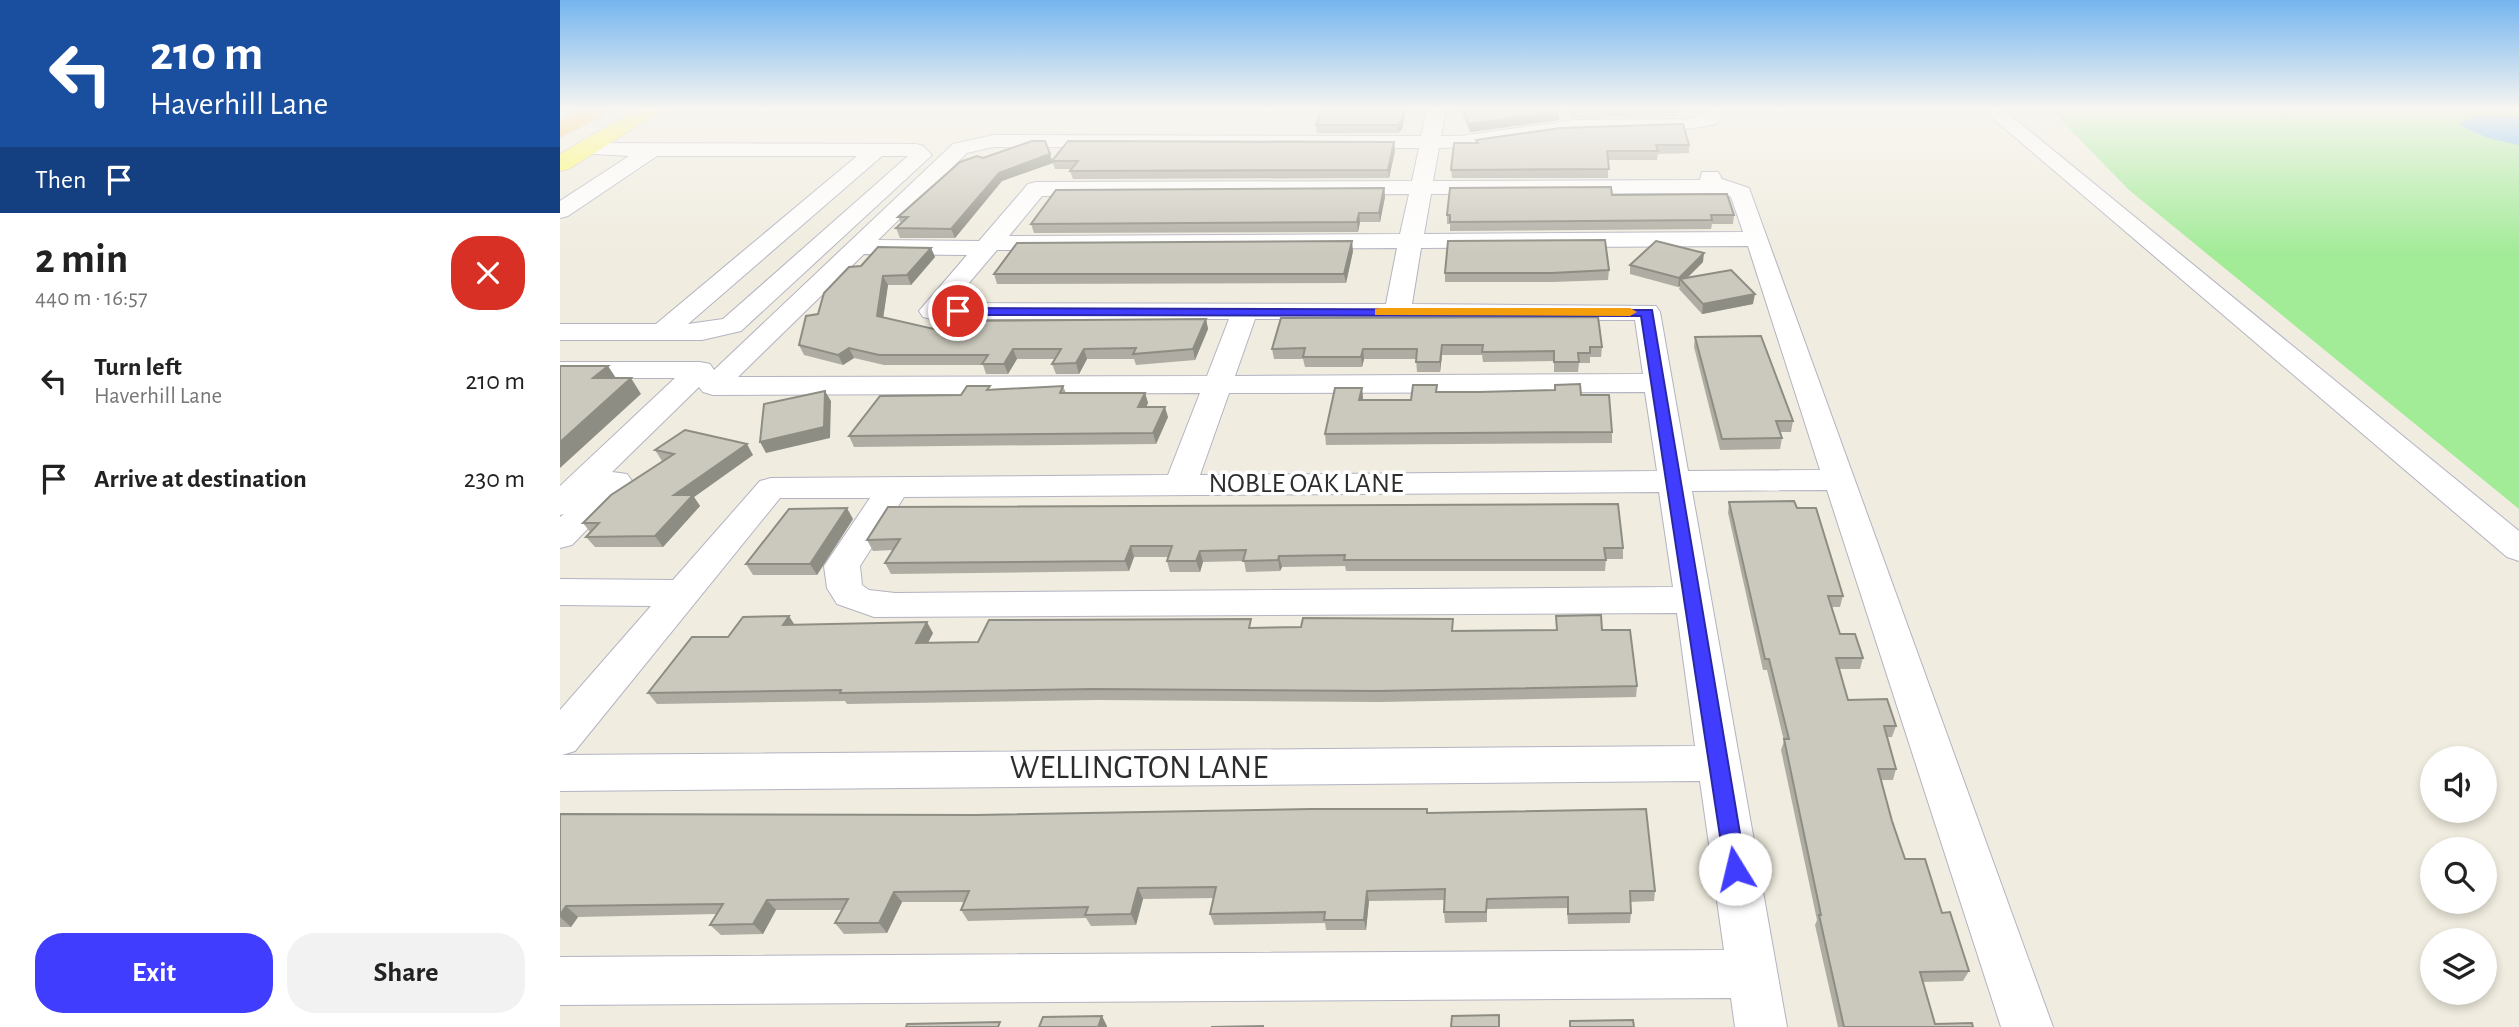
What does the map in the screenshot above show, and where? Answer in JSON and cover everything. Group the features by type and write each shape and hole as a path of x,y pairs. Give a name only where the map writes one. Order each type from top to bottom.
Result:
{"street":[{"path":"560,211 639,158"},
{"path":"663,332 868,158"},
{"path":"713,386 850,238 919,158"},
{"path":"560,332 702,332 732,325 850,238 948,158"},
{"path":"1397,312 1427,158"},
{"path":"2049,158 2519,550"},
{"path":"1760,1027 1647,312 932,311 1036,188 1421,187 1711,181 1741,192 2027,1027"},
{"path":"786,228 850,238 988,245 1757,239"},
{"path":"1180,485 1245,312"},
{"path":"560,370 700,370 560,504"},
{"path":"713,386 1658,383"},
{"name":"NOBLE OAK LANE","path":"683,593 771,488 1841,480"},
{"path":"894,487 842,566 841,580 861,604 908,606 1693,600"},
{"path":"560,592 683,593"},
{"path":"560,739 683,593"},
{"name":"WELLINGTON LANE","path":"560,773 1719,763"},
{"path":"560,981 1752,974"}],"lane":[{"path":"560,537 713,386"}],"green space":[{"path":"2098,158 2519,158 2519,509 2129,190"}],"building":[{"path":"983,158 1039,158 999,173 951,229 896,228 908,217 898,217 960,162"},
{"path":"1054,158 1391,158 1388,170 1070,171 1078,161 1052,161"},
{"path":"1452,158 1608,158 1609,169 1451,170"},
{"path":"1611,187 1612,195 1727,194 1734,215 1711,215 1712,220 1450,222 1450,215 1447,215 1450,188"},
{"path":"1384,188 1379,213 1359,213 1357,222 1031,224 1056,190"},
{"path":"1605,240 1609,270 1445,273 1448,241"},
{"path":"1352,241 1344,274 994,274 1017,243"},
{"path":"1656,241 1704,253 1679,278 1630,265"},
{"path":"878,247 931,248 907,275 883,276 877,316 938,330 945,321 1206,319 1193,349 1133,354 1136,348 1084,349 1076,363 1052,364 1061,349 1013,349 1004,364 982,364 988,355 879,355 849,348 838,355 799,345 806,316 818,314 824,293 849,267 861,266"},
{"path":"1731,270 1755,294 1703,304 1680,279"},
{"path":"1598,317 1602,347 1590,347 1590,353 1578,353 1579,362 1554,362 1554,351 1482,352 1483,345 1442,345 1440,362 1416,362 1417,349 1363,349 1361,357 1303,357 1305,348 1272,349 1281,318"},
{"path":"1761,336 1793,421 1776,421 1782,438 1722,439 1695,337"},
{"path":"560,366 608,366 593,378 631,378 560,442"},
{"path":"1580,384 1581,395 1609,395 1612,432 1325,434 1335,388 1362,388 1359,400 1411,400 1413,385 1437,385 1436,392 1479,392 1555,390 1555,385"},
{"path":"967,386 990,386 987,390 1063,386 1060,393 1145,393 1138,407 1165,407 1153,433 849,436 880,396 961,395"},
{"path":"825,391 824,427 760,442 764,404"},
{"path":"685,430 747,444 674,495 693,495 655,536 586,537 599,523 583,523 611,495 674,454 655,450"},
{"path":"1794,501 1797,508 1816,508 1843,596 1828,596 1840,634 1855,634 1863,658 1836,658 1848,700 1887,699 1896,726 1884,726 1896,769 1878,769 1905,859 1925,859 1942,913 1950,912 1969,971 1920,972 1935,1024 1972,1023 1973,1027 1844,1027 1784,739 1789,739 1769,659 1765,659 1729,502"},
{"path":"1618,504 1623,548 1604,548 1606,560 1344,560 1345,555 1279,556 1278,560 1243,561 1246,550 1200,551 1196,561 1167,561 1172,546 1131,546 1125,561 885,563 900,539 867,540 888,507"},
{"path":"847,508 810,564 746,564 789,509"},
{"path":"1601,615 1602,630 1630,630 1637,686 1378,691 1093,689 648,693 692,637 728,637 743,617 789,616 783,625 927,622 916,643 978,642 989,620 1251,619 1249,628 1301,627 1303,618 1453,619 1452,631 1557,630 1556,616"},
{"path":"1427,809 1427,813 1646,809 1655,891 1630,891 1631,913 1568,914 1568,897 1487,899 1486,912 1444,912 1445,889 1367,891 1364,920 1324,920 1325,912 1210,914 1216,887 1138,888 1131,914 1085,915 1088,907 961,910 969,891 894,892 879,923 835,923 848,899 767,900 753,924 710,925 723,904 566,906 560,915 560,814 976,815"},
{"path":"1499,1015 1499,1027 1451,1027 1452,1016"},
{"path":"1102,1016 1098,1027 1039,1027 1043,1017"},
{"path":"1633,1020 1634,1027 1570,1027 1570,1021"},
{"path":"1000,1022 998,1027 906,1027 907,1024"}],"slow traffic":[{"path":"1380,312 1630,312"}],"route":[{"path":"958,311 1647,312 1735,869"}]}
